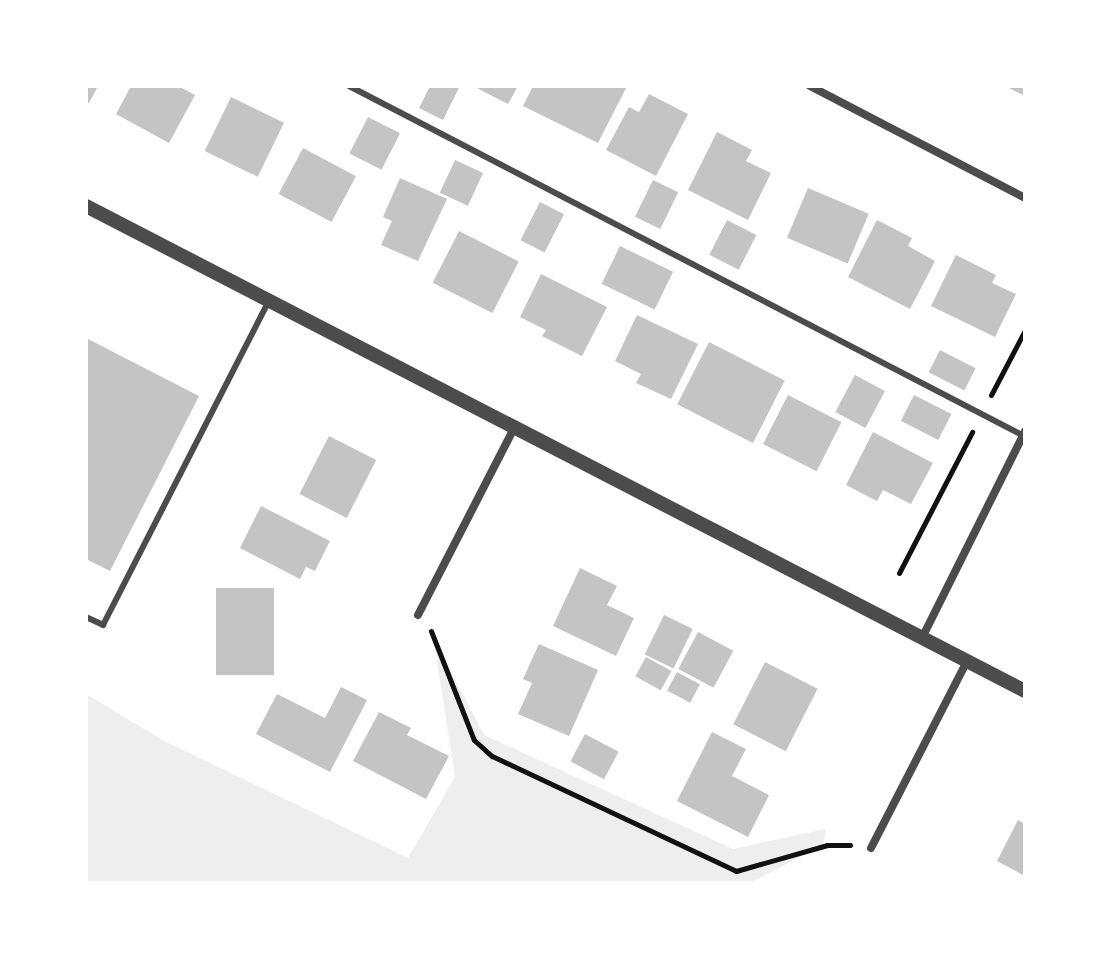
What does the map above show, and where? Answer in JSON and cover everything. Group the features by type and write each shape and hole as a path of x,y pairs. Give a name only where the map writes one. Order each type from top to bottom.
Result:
{"street":[{"path":"810,86 1025,198"},
{"path":"86,206 1025,691"},
{"path":"418,615 514,428"},
{"path":"922,638 1024,435"},
{"path":"871,848 967,661"}],"lane":[{"path":"349,86 1024,435"},
{"path":"86,617 103,625 269,301"}],"path":[{"path":"899,573 1025,330"},
{"path":"418,615 435,638 474,740 492,756 736,871 827,845 871,848"}],"shaded area":[{"path":"443,656 484,735 733,849 826,829 823,845 750,883 86,883 86,694 164,741 408,858 455,777 437,661"}],"building":[{"path":"86,86 98,86 89,103 86,101"},
{"path":"131,86 178,86 195,95 169,143 116,114"},
{"path":"430,86 460,86 443,120 419,108"},
{"path":"473,86 518,86 508,104"},
{"path":"533,86 627,86 598,143 523,106"},
{"path":"1005,86 1025,86 1025,96"},
{"path":"649,94 688,114 656,176 606,150 629,107 639,112"},
{"path":"231,97 284,123 258,177 205,151"},
{"path":"368,117 400,133 381,170 349,154"},
{"path":"717,132 752,150 746,161 771,173 748,220 688,190"},
{"path":"303,148 356,176 332,222 279,194"},
{"path":"455,160 483,173 468,206 440,193"},
{"path":"400,178 447,199 418,261 381,245 392,221 383,217"},
{"path":"653,180 678,192 660,229 635,217"},
{"path":"808,188 869,214 848,263 787,238"},
{"path":"540,202 564,214 545,253 520,240"},
{"path":"727,220 756,235 739,270 709,255"},
{"path":"877,220 912,238 908,246 935,261 910,309 848,277"},
{"path":"459,231 519,261 492,313 433,283"},
{"path":"620,246 673,272 655,310 602,284"},
{"path":"956,255 996,275 992,283 1016,294 995,337 931,306"},
{"path":"541,274 607,307 582,356 542,336 546,330 520,317"},
{"path":"637,315 698,344 671,399 636,383 641,374 615,361"},
{"path":"86,338 199,396 110,571 86,559"},
{"path":"709,342 785,381 753,443 677,404"},
{"path":"940,350 976,368 964,390 929,372"},
{"path":"855,375 885,391 865,428 835,412"},
{"path":"788,395 841,422 816,471 763,444"},
{"path":"914,395 951,414 938,440 901,421"},
{"path":"873,432 933,463 911,504 883,490 877,501 846,485"},
{"path":"329,436 376,460 347,518 299,494"},
{"path":"261,506 330,541 315,571 306,567 300,579 240,548"},
{"path":"580,568 617,586 607,605 634,618 616,656 553,626"},
{"path":"216,588 274,588 274,675 216,675"},
{"path":"664,615 693,629 673,669 645,655"},
{"path":"698,632 733,651 714,688 678,669"},
{"path":"539,644 598,670 569,736 518,714 532,683 523,679"},
{"path":"646,657 671,671 661,690 635,676"},
{"path":"765,662 818,689 786,751 733,724"},
{"path":"677,672 700,684 690,703 667,691"},
{"path":"341,687 367,700 330,772 256,734 277,694 325,718"},
{"path":"379,712 411,728 407,735 449,756 426,799 353,761"},
{"path":"712,732 746,749 732,776 769,795 748,837 677,801"},
{"path":"585,734 619,752 604,779 570,761"},
{"path":"1018,820 1025,824 1025,876 997,861"}]}
